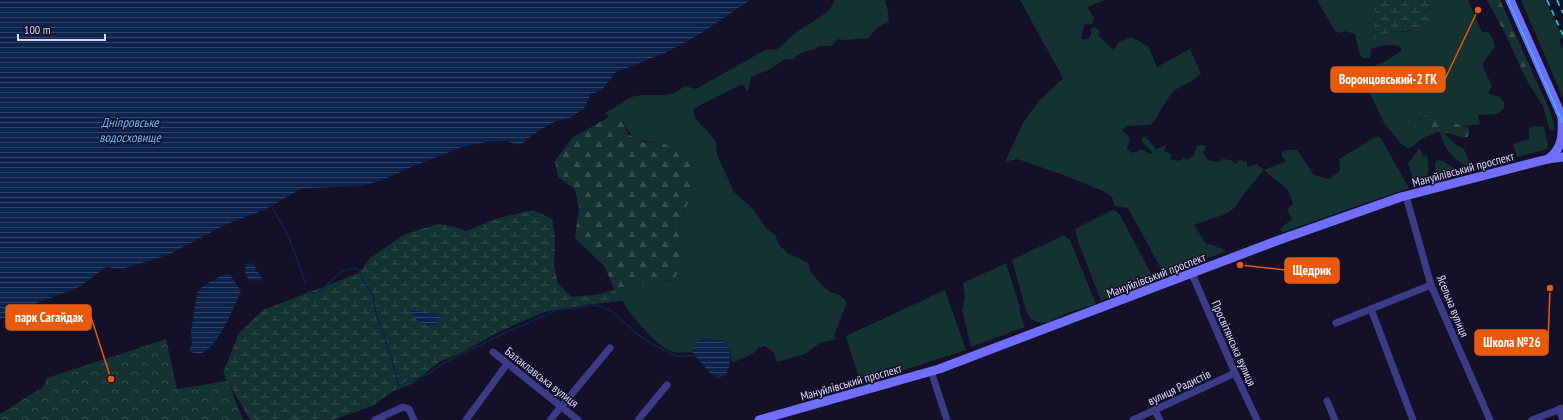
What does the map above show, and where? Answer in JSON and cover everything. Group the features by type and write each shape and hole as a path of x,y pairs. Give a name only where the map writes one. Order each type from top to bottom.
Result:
{"main road":[{"path":"1510,0 1563,118 1563,135 1558,150 1559,156"},
{"name":"Мануйлівський проспект","path":"759,420 931,371 1341,218 1406,196 1559,156"}],"street":[{"name":"Ясельна вулиця","path":"1406,196 1431,285 1490,420"},
{"name":"Просвітянська вулиця","path":"1192,274 1256,420"},
{"path":"1336,323 1431,285"},
{"path":"1371,309 1413,420"},
{"path":"550,420 610,348"},
{"name":"Балаклавська вулиця","path":"493,352 578,420"},
{"path":"466,420 507,364"},
{"path":"931,371 947,420"},
{"name":"вулиця Радистів","path":"1133,420 1235,373"},
{"path":"638,420 667,385"},
{"path":"1327,401 1335,420"},
{"path":"375,420 383,418 405,407 409,409 414,420"},
{"path":"1532,420 1561,408 1563,420"},
{"path":"1155,410 1160,420"}],"green space":[{"path":"835,0 888,0 885,1 889,22 878,27 867,39 838,39 831,46 819,46 813,50 805,51 797,55 793,60 785,59 770,69 751,77 748,92 742,84 693,109 695,118 716,141 717,155 734,192 754,210 766,228 775,235 780,246 789,254 808,263 811,273 823,286 830,292 840,295 847,302 834,336 837,339 820,343 805,354 777,362 774,353 765,346 758,348 754,353 732,363 730,350 696,342 692,352 674,352 666,349 649,335 641,326 615,290 633,284 674,280 684,244 679,225 693,191 661,143 647,142 637,139 629,132 622,120 609,117 605,113 631,97 641,95 665,95 674,93 685,86 696,89 765,50 778,49 795,33 829,11"},
{"path":"1020,0 1105,0 1088,8 1094,18 1092,24 1084,25 1081,38 1084,40 1088,39 1091,35 1091,30 1094,27 1099,30 1099,36 1113,50 1119,42 1131,37 1148,46 1157,67 1190,49 1201,74 1173,91 1156,119 1150,125 1126,126 1122,130 1130,138 1127,149 1132,153 1142,149 1150,154 1153,153 1141,141 1143,137 1146,137 1156,149 1167,145 1164,151 1172,155 1170,159 1180,161 1184,157 1187,160 1194,155 1197,146 1202,145 1206,146 1203,153 1208,160 1218,162 1222,159 1231,160 1235,164 1240,160 1247,162 1247,167 1257,164 1264,170 1234,208 1228,213 1194,225 1206,244 1213,245 1226,251 1165,276 1128,208 1115,206 1112,197 1103,191 1061,174 1017,159 1005,162 1023,123 1039,101 1063,78"},
{"path":"1317,0 1374,0 1376,18 1372,36 1382,36 1389,32 1413,31 1431,9 1426,0 1468,0 1482,32 1488,32 1493,39 1495,47 1482,64 1492,86 1488,93 1498,96 1504,102 1504,108 1498,114 1478,115 1480,124 1465,126 1427,114 1423,118 1419,119 1419,130 1424,128 1437,132 1421,139 1409,148 1402,145 1384,123 1357,66 1364,68 1375,66 1402,50 1399,46 1382,46 1371,49 1370,58 1362,58 1355,34 1345,31 1340,33 1335,31"},
{"path":"1374,0 1426,0 1431,9 1431,19 1418,30 1389,32 1375,39 1372,36 1376,18"},
{"path":"1487,0 1500,0 1531,69 1531,75 1526,79 1506,35"},
{"path":"1521,0 1545,0 1563,38 1559,40 1563,49 1563,98"},
{"path":"1531,69 1549,108 1554,123 1554,129 1551,130 1549,128 1543,106 1526,79 1531,75"},
{"path":"1428,114 1442,119 1447,118 1452,122 1466,127 1469,129 1468,137 1462,138 1453,134 1426,129 1419,130 1415,127 1417,121"},
{"path":"609,117 622,120 628,134 643,142 661,143 684,150 695,169 693,191 679,225 684,244 685,257 674,280 633,284 615,290 604,266 575,238 579,208 575,189 558,177 555,161 572,138"},
{"path":"1534,126 1544,127 1548,145 1547,149 1517,157 1513,144 1529,139 1529,128"},
{"path":"1440,132 1444,133 1454,143 1464,149 1475,171 1462,164 1452,156 1445,146"},
{"path":"1379,137 1409,188 1283,232 1280,229 1292,219 1287,210 1293,203 1288,190 1264,170 1287,161 1282,157 1282,152 1286,150 1297,150 1314,175 1328,179 1340,171 1339,159 1374,138"},
{"path":"1420,148 1423,156 1427,155 1428,176 1427,183 1415,186 1408,163"},
{"path":"1437,160 1443,161 1460,172 1435,178 1435,163"},
{"path":"533,210 552,219 555,238 554,265 558,284 572,297 594,295 615,290 622,301 592,304 544,312 496,333 461,353 439,362 412,384 393,391 372,406 333,420 250,420 223,373 239,333 263,310 359,273 370,258 405,234 438,224 456,227 466,231 498,218"},
{"path":"1113,210 1120,215 1155,281 1134,289 1122,290 1101,301 1078,241 1075,229"},
{"path":"1064,235 1070,240 1096,304 1066,313 1048,323 1037,322 1031,319 1026,311 1012,260"},
{"path":"1006,263 1025,327 971,347 962,310 965,297 963,283"},
{"path":"945,290 966,350 863,383 860,382 846,336"},
{"path":"166,339 177,389 228,381 243,420 0,420 0,414 43,387 47,378"}],"water":[{"name":"Дніпровське водосховище","path":"0,0 750,0 697,36 665,53 616,72 602,90 591,94 584,108 572,117 556,121 538,131 520,145 505,141 487,142 462,147 383,180 361,186 301,189 264,210 227,224 168,255 122,269 106,267 79,287 29,306 0,320"},
{"path":"252,263 262,280 251,281 247,277 245,271 246,266 247,264"},
{"path":"227,273 231,276 241,291 230,315 215,342 209,348 200,353 189,351 192,343 191,332 197,293 208,283"},
{"path":"409,310 437,314 440,318 436,325 430,326 417,321"},
{"path":"706,338 719,340 727,344 730,352 730,360 726,375 718,378 709,372 692,352 696,342"}],"waterway":[{"path":"271,205 288,236 306,285"},
{"path":"308,291 312,293 318,292 341,272 352,268 358,269 372,293 377,317 388,347 399,386 428,374 444,363 505,333 557,310 595,305 612,311 637,334 657,347 677,356 695,356"}],"tram line":[{"path":"1508,0 1563,123"}],"railway":[{"path":"1547,0 1563,35"},
{"path":"1557,0 1563,13"}],"place":[{"name":"Воронцовський-2 ГК","path":"1478,10"},
{"name":"Щедрик","path":"1240,265"},
{"name":"Школа №26","path":"1550,288"},
{"name":"парк Сагайдак","path":"111,379"}]}
